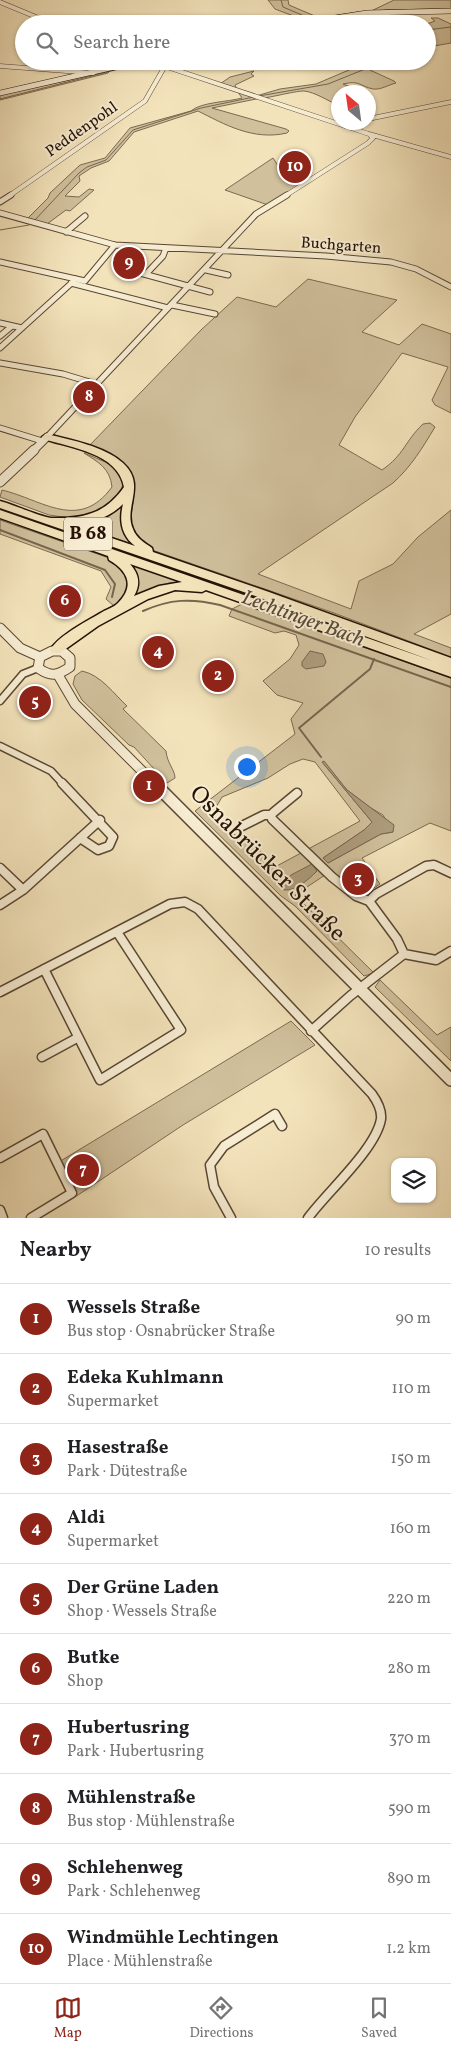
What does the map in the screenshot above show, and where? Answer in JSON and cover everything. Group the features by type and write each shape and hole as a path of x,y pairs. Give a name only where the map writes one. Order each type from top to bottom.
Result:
{"highway":[{"path":"44,439 115,463 125,472 130,498 125,524 130,537 147,550 170,560 176,565"},
{"path":"0,503 58,520 75,521 108,512 123,499 129,487"},
{"name":"B 68","path":"0,503 451,663"},
{"name":"B 68","path":"0,514 451,672"},
{"path":"97,547 102,552 126,564 134,580 131,593 118,610"},
{"path":"61,652 89,628 118,610 159,590 184,586 208,589 244,602 252,601"}],"street":[{"path":"0,2 31,15"},
{"path":"354,15 451,11"},
{"path":"0,66 15,67"},
{"path":"53,70 93,73"},
{"path":"0,93 105,70"},
{"name":"Peddenpohl","path":"0,202 145,101 162,70"},
{"path":"176,70 331,122"},
{"path":"376,117 451,102"},
{"path":"357,130 451,157"},
{"path":"0,482 44,439 263,208 368,143 373,138 369,134"},
{"name":"Buchgarten","path":"0,213 115,245 326,256 391,262 416,269 451,287"},
{"path":"66,232 85,216"},
{"path":"0,262 85,281 115,245"},
{"path":"146,274 163,256 166,248"},
{"path":"130,270 210,292"},
{"path":"206,270 228,275"},
{"path":"0,348 76,279"},
{"path":"71,283 170,306 214,314"},
{"path":"0,322 22,328"},
{"path":"0,336 12,326"},
{"path":"0,363 62,374 96,384"},
{"path":"0,428 44,439"},
{"path":"0,628 20,648 40,658"},
{"path":"47,652 61,652 70,658 71,664 67,671 58,675 48,675 38,668 40,658 47,652"},
{"path":"0,701 23,674 38,668"},
{"name":"Osnabrücker Straße","path":"58,675 65,690 75,704 451,1080"},
{"path":"0,746 51,771 100,820 113,837 109,846 98,850 80,838"},
{"path":"242,826 264,815 271,814 290,801 297,792"},
{"path":"271,814 272,819 332,877 356,896 369,901 396,939 404,954"},
{"path":"0,905 24,890 100,820"},
{"path":"369,901 376,894 426,866 434,865 451,873"},
{"path":"0,868 24,890"},
{"path":"0,992 170,904 185,902 198,909 372,1094 379,1105 380,1125 370,1143 308,1218"},
{"path":"44,969 77,1038 100,1080 181,1030 116,932"},
{"path":"311,1031 404,954 436,960 451,952"},
{"path":"42,1057 77,1038"},
{"path":"231,1218 214,1188 210,1165 224,1146 275,1114 282,1126"},
{"path":"0,1158 43,1134 72,1193 31,1218"},
{"path":"0,1210 3,1218"}],"shaded area":[{"path":"268,0 288,0 289,5 313,15 291,15 275,9"},
{"path":"394,0 451,0 451,12 367,13"},
{"path":"436,18 451,24 451,43 436,46"},
{"path":"349,70 370,70 396,83 376,89 376,85 361,85 356,83 331,85 331,102 304,91 212,108 286,129 289,131 287,133 262,135 251,133 229,126 198,111 134,132 109,161 91,168 79,176 80,181 65,196 79,197 89,189 94,190 70,211 66,210 47,224 28,218 48,198 50,193 80,165 105,158 130,128 191,111 201,106 242,98 238,92 220,84 230,77 254,71 251,74 254,76 235,85 237,90 256,96 280,89 316,84"},
{"path":"110,71 108,73 0,100 0,95"},
{"path":"273,158 279,167 306,181 268,205 225,190"},
{"path":"308,279 397,300 362,332 399,345 422,324 451,334 451,413 435,405 432,400 448,367 402,353 355,417 339,445 382,470 395,459 423,424 430,423 435,427 421,449 411,464 393,483 258,574 351,609 359,581 393,564 418,537 451,510 451,614 414,634 451,648 451,657 334,613 155,551 146,546 130,529 134,496 132,478 88,447 202,329 237,297 276,307"},
{"path":"84,453 115,466 124,481 118,499 93,515 70,518 49,515 0,497 2,490 60,509 74,510 87,508 99,500 112,487 106,470"},
{"path":"124,502 123,527 127,537 137,547 67,523"},
{"path":"0,520 112,559 124,568 129,587 122,600 114,606 106,599 111,587 101,571 0,534"},
{"path":"130,563 189,582 169,583 132,599 137,590 138,581"},
{"path":"242,604 451,678 451,831 430,823 362,858 380,884 365,892 359,892 349,887 331,871 295,895 374,973 364,976 295,906 281,896 195,811 295,734 291,719 303,703 277,695 263,681 290,659 299,645 296,635 284,631 275,633 229,616 232,609","holes":["303,759 315,762 360,821 275,867 252,842 233,834 212,814 222,797 268,778 290,764","324,762 347,790 383,815 393,832 381,834 328,863 323,858 364,830 372,822"]},
{"path":"310,651 323,654 326,662 324,666 306,669 302,666 302,662"},
{"path":"82,671 95,676 127,706 123,709 166,751 175,778 167,783 134,747 129,745 82,700 73,684 75,676"},
{"path":"324,761 347,790 394,825 393,832 381,834 328,863 323,858 364,830 372,822 322,762"},
{"path":"312,864 317,871 302,884 289,890 284,890 280,886 291,875"},
{"path":"380,980 437,1035 451,1027 451,1061 375,987"},
{"path":"291,1021 315,1045 183,1125 75,1197 59,1162"}],"waterway":[{"path":"281,0 283,7 302,15"},
{"path":"385,10 440,9"},
{"path":"339,15 358,12"},
{"name":"Lechtinger Bach","path":"436,29 451,27"},
{"path":"0,99 115,70"},
{"name":"Lechtinger Bach","path":"259,96 328,84 363,70"},
{"name":"Lechtinger Bach","path":"34,221 79,173 87,167 106,160 133,130 201,108 254,97"},
{"name":"Lechtinger Bach","path":"0,230 29,225"},
{"name":"Lechtinger Bach","path":"0,530 105,570 115,584 112,597"},
{"name":"Lechtinger Bach","path":"143,611 162,604 181,601 200,601 220,605 374,660"},
{"path":"321,757 299,728 370,669 374,660"},
{"name":"Lechtinger Bach","path":"374,660 451,687"}],"place":[{"name":"Windmühle Lechtingen","path":"295,167"},
{"name":"Schlehenweg","path":"129,263"},
{"name":"Mühlenstraße","path":"89,397"},
{"name":"Butke","path":"65,601"},
{"name":"Aldi","path":"158,652"},
{"name":"Edeka Kuhlmann","path":"218,676"},
{"name":"Der Grüne Laden","path":"35,702"},
{"name":"Wessels Straße","path":"149,786"},
{"name":"Hasestraße","path":"358,879"},
{"name":"Hubertusring","path":"83,1170"}]}
